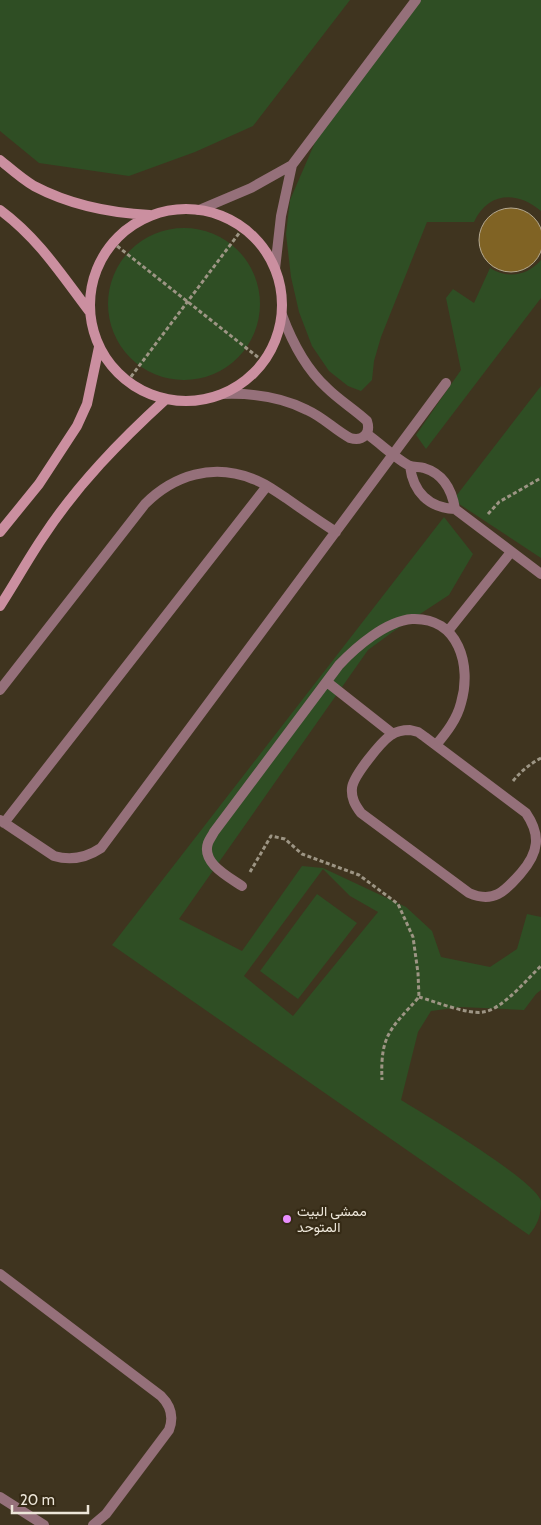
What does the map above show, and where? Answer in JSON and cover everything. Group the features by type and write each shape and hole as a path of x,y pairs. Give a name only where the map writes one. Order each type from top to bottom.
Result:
{"street":[{"path":"0,160 33,185 55,196 78,204 126,214 151,215 174,210 199,210 222,216 243,228 256,240 267,253 275,269 282,299 279,332 264,362 238,386 223,394 204,400 186,401 166,399 146,393 127,382 106,360 92,330 89,311 90,293 94,275 102,257 112,242 130,226 151,215"},
{"path":"0,210 14,220 38,244 89,311"},
{"path":"0,532 39,484 78,426 87,404 99,347"},
{"path":"0,606 43,536 72,497 134,428 166,399"}],"lane":[{"path":"199,210 251,188 292,165 416,0"},
{"path":"275,269 281,216 292,165"},
{"path":"223,394 244,393 288,402 308,410 350,438 356,440 367,434 369,427 367,420 327,389 312,373 293,342 282,315"},
{"path":"267,486 2,821 54,856 74,859 84,857 101,848 446,383"},
{"path":"367,434 410,466 427,469 442,478 451,493 455,510"},
{"path":"410,466 414,483 423,498 438,507 455,510 541,574"},
{"path":"0,690 145,504 155,493 181,478 210,472 240,474 267,486 336,532"},
{"path":"448,631 511,552"},
{"path":"242,886 212,862 207,850 214,832 353,650 369,637 400,622 412,619 425,620 437,624 448,631 454,638 464,658 464,688 461,704 455,719 436,745"},
{"path":"327,682 393,734"},
{"path":"410,730 418,732 436,745 504,796 532,819 537,826 540,844 537,852 503,892 494,896 477,896 462,889 356,807 351,793 354,778 386,739 401,731 410,730"},
{"path":"0,1274 161,1396 170,1408 172,1422 169,1430 106,1514 93,1525"},
{"path":"0,1497 44,1525"}],"path":[{"path":"127,382 243,228"},
{"path":"112,242 264,362"},
{"path":"476,526 499,502 541,478"},
{"path":"504,796 520,772 532,762 541,758"},
{"path":"242,886 271,836 284,839 302,854 359,875 398,904 413,937 418,973 418,997 389,1031 383,1046 382,1080"},
{"path":"418,997 474,1012 485,1012 510,998 541,966"}],"green space":[{"path":"0,0 350,0 253,126 195,152 129,176 39,163 0,131"},
{"path":"420,0 541,0 541,211 523,200 504,197 487,204 474,222 427,222 381,337 374,361 372,380 361,391 348,386 329,371 312,346 299,312 291,277 286,234 290,200 316,140"},
{"path":"184,228 199,229 213,233 226,240 238,250 248,262 255,275 259,289 259,319 255,333 248,346 238,358 226,368 213,375 199,379 184,380 169,379 155,375 142,368 130,358 120,346 113,333 109,319 108,304 109,289 113,275 120,262 130,250 142,240 155,233 169,229"},
{"path":"541,260 541,298 426,449 416,435 461,370 446,298 453,289 474,303 490,268 504,274 517,274 530,270"},
{"path":"541,386 541,558 453,500"},
{"path":"444,517 473,554 449,595 368,650 179,919 242,951 302,866 323,868 406,907 432,931 441,957 490,967 517,949 527,914 541,917 541,990 524,1010 461,1007 431,1011 418,1032 401,1100 477,1148 520,1178 534,1191 541,1201 540,1211 537,1223 529,1235 112,945","holes":["323,869 350,896 378,912 293,1016 244,976"]},
{"path":"317,894 357,923 298,999 260,971"}],"building":[{"path":"511,208 529,214 537,222 543,240 537,258 529,266 511,272 493,266 485,258 479,240 485,222 493,214"}],"place":[{"name":"ممشى البيت المتوحد","path":"287,1219"}]}
